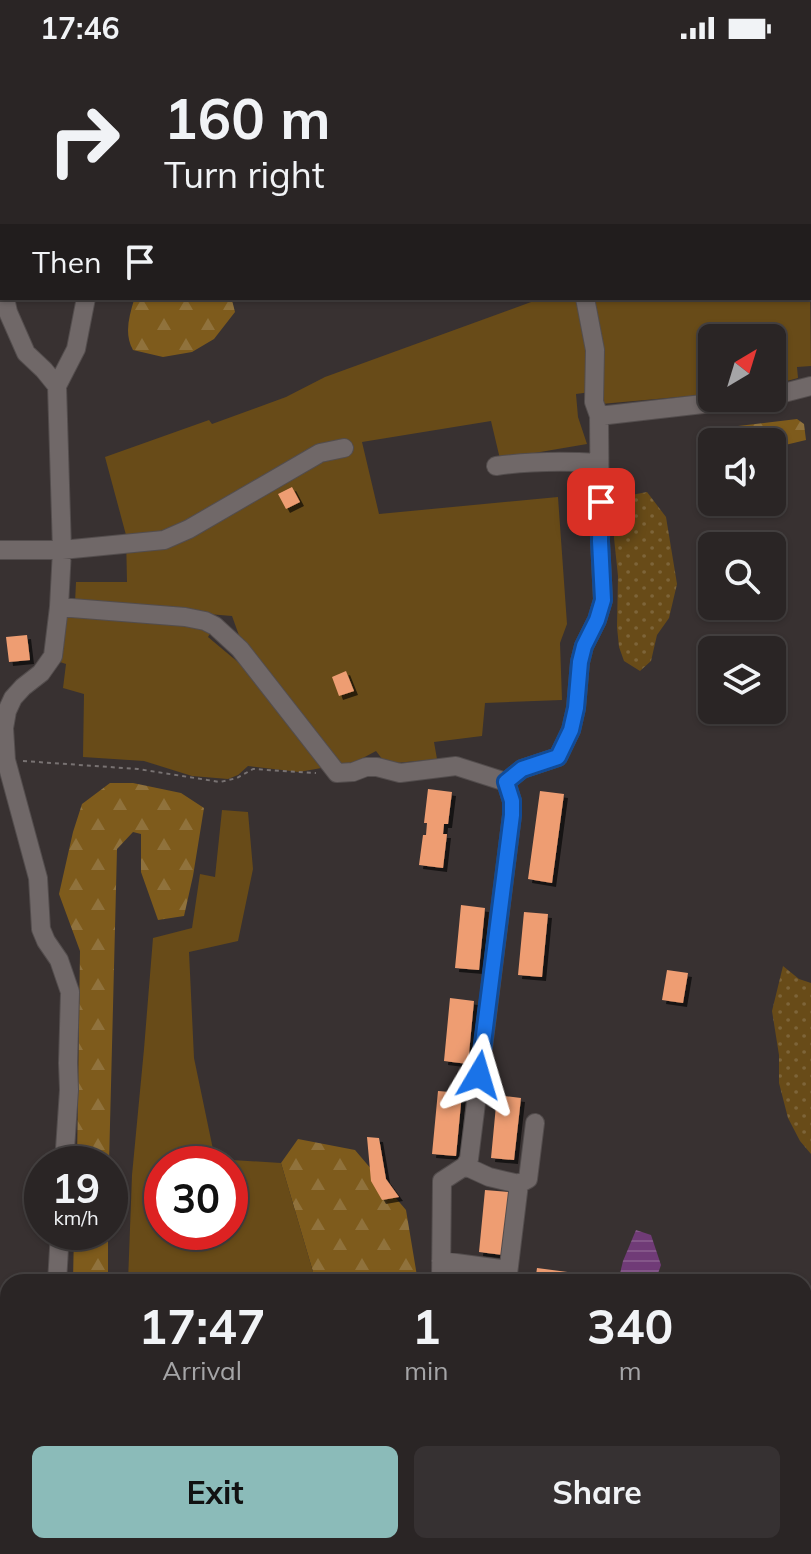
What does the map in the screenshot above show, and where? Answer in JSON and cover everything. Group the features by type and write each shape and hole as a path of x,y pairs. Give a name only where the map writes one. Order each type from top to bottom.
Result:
{"street":[{"path":"5,300 26,353 57,386"},
{"path":"65,1146 70,992 59,960 41,929 38,878 3,760 4,728 13,698 41,673 53,656 62,550 57,386 76,349 86,300"},
{"path":"506,782 522,769 558,757 571,730 584,646 603,600 599,416 594,402 595,350 585,300"},
{"path":"786,392 811,386"},
{"path":"599,416 698,405"},
{"path":"0,550 62,550 164,540 189,529 320,453 344,448"},
{"path":"496,466 543,461 599,463"},
{"path":"59,607 185,617 215,626 249,658 337,773 366,767 400,773 456,766 506,782"},
{"path":"441,1274 442,1181 465,1166 469,1159 512,815 512,801 506,782"},
{"path":"465,1166 489,1177 519,1184 528,1179 535,1123"},
{"path":"508,1274 519,1184"},
{"path":"57,1274 59,1250"},
{"path":"441,1261 499,1274"}],"path":[{"path":"3,760 138,769 220,782 237,778 253,769 337,773"}],"shaded area":[{"path":"537,300 810,300 811,366 797,367 798,378 786,381 786,324 698,324 698,395 601,404 598,391 576,394 578,417 587,444 500,459 491,421 362,442 379,514 558,497 567,624 560,643 562,700 485,703 482,736 434,742 437,759 386,764 376,751 346,767 339,766 241,641 232,616 75,603 76,582 127,582 126,535 105,457 286,397 325,377"},
{"path":"647,492 666,517 677,584 669,618 657,635 651,661 640,671 624,661 619,647 615,509 621,497"},
{"path":"65,614 187,623 211,632 208,637 239,663 270,696 327,767 299,772 248,766 228,779 192,776 144,761 83,757 84,694 63,688 66,664 60,662"},
{"path":"222,810 248,812 253,869 238,941 189,952 194,1058 212,1146 144,1146 144,1250 248,1250 248,1161 281,1163 314,1274 128,1274 132,1175 153,938 192,928 200,874 215,877"},
{"path":"783,966 799,979 811,983 811,1154 788,1118 779,1083 779,1055 772,1011"},
{"path":"636,1230 651,1235 661,1265 658,1274 620,1274"}],"green space":[{"path":"134,300 232,300 235,312 214,339 192,352 163,357 133,350 128,332"},
{"path":"797,419 804,424 806,440 786,445 786,428 738,426"},
{"path":"110,783 133,783 181,793 204,808 184,916 158,920 141,872 141,834 133,832 117,849 109,1146 77,1146 80,951 59,894 82,804"},
{"path":"298,1139 355,1150 406,1210 417,1274 314,1274 281,1163"},
{"path":"74,1250 108,1250 108,1274 73,1274"}],"building":[{"path":"292,487 300,502 286,509 278,494"},
{"path":"27,635 30,660 9,662 6,637"},
{"path":"346,671 354,691 339,696 332,677"},
{"path":"428,789 452,792 448,824 444,824 443,834 447,834 443,868 419,865 423,835 426,835 427,823 424,823"},
{"path":"540,791 564,794 552,883 528,879"},
{"path":"461,905 485,908 479,970 455,968"},
{"path":"524,912 548,914 542,977 518,975"},
{"path":"667,970 688,973 683,1003 662,1000"},
{"path":"450,998 474,1001 468,1064 444,1061"},
{"path":"438,1091 462,1093 456,1156 432,1154"},
{"path":"497,1095 521,1098 514,1160 491,1158"},
{"path":"367,1137 379,1138 386,1179 399,1197 382,1200 371,1181"},
{"path":"485,1190 509,1192 503,1255 479,1252"},
{"path":"537,1268 583,1274 536,1274"}],"route":[{"path":"479,1075 512,815 512,801 506,782 522,769 558,757 571,730 580,662 603,600 601,502"}]}
